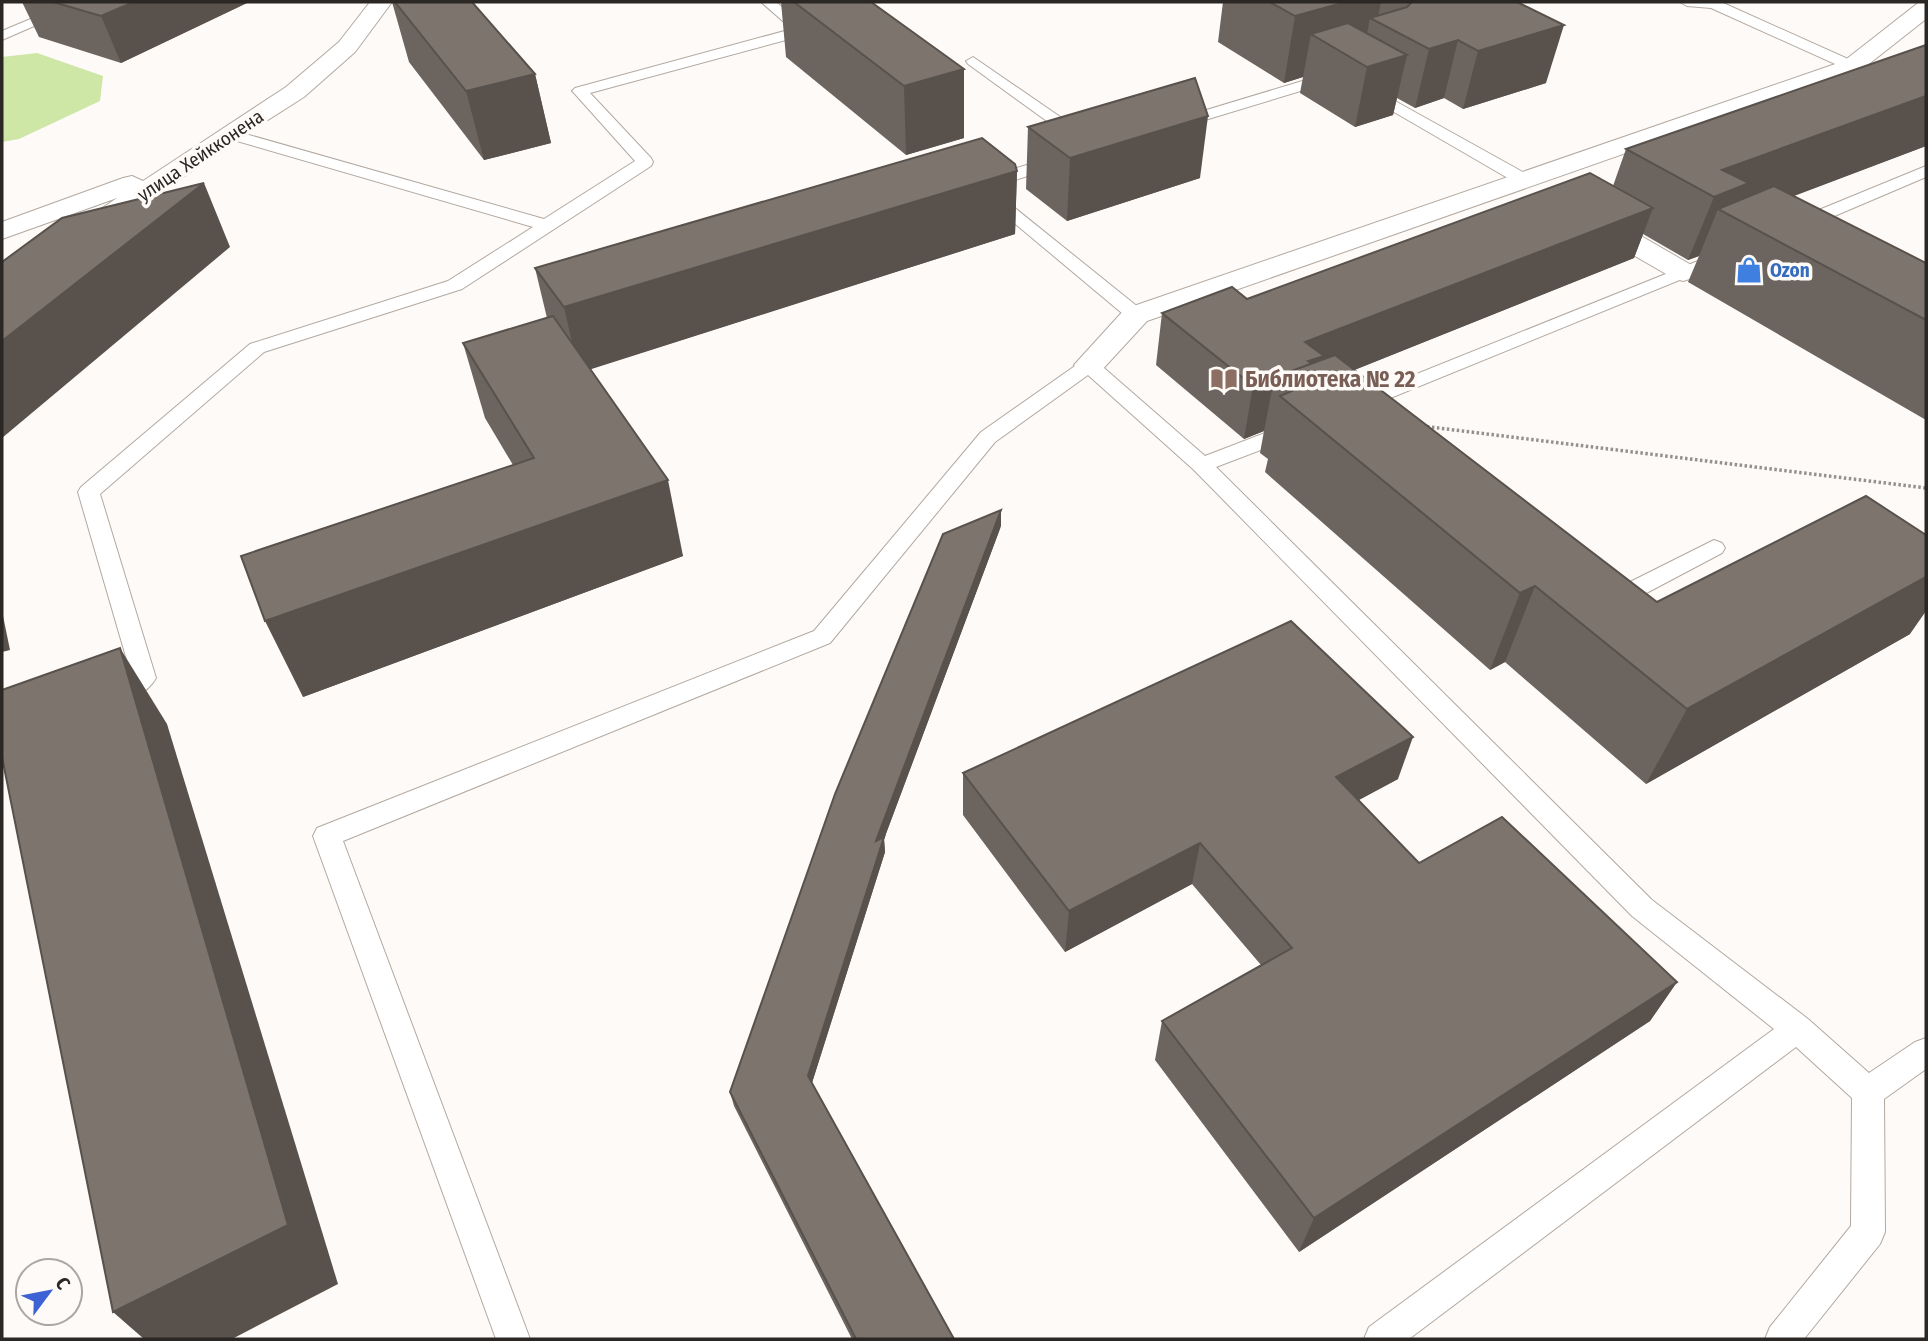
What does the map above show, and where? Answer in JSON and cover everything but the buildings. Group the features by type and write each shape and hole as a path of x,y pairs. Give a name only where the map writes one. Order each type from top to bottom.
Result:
{"street":[{"name":"улица Хейкконена","path":"2,290 180,167 295,92 347,47 381,2"},
{"path":"1089,365 1136,315 1852,66 1926,8"},
{"path":"2,231 180,167"},
{"path":"1524,180 1682,272"}],"lane":[{"path":"2,36 82,2"},
{"path":"97,706 144,678 89,492 257,348 455,285 645,162 580,91 803,31 768,2"},
{"path":"1687,2 1714,4 1926,100"},
{"path":"973,61 1095,149 971,188 1136,315"},
{"path":"1159,130 1345,72 1524,180"},
{"path":"229,134 545,225"},
{"path":"1777,234 1926,171"},
{"path":"1345,423 1334,415 1718,258"},
{"path":"513,1339 327,836 822,637 988,437 1089,365 1202,465 1642,908 1797,1029 1868,1092 1868,1232 1782,1339"},
{"path":"1202,465 1310,424"},
{"path":"1585,615 1714,548"},
{"path":"1381,1339 1797,1029"},
{"path":"1868,1092 1926,1052"}],"path":[{"path":"1417,425 1926,488"}],"green space":[{"path":"37,53 103,76 100,101 19,139 2,142 2,57"}],"place":[{"name":"Ozon","path":"1749,270"},
{"name":"Библиотека № 22","path":"1224,379"}]}
